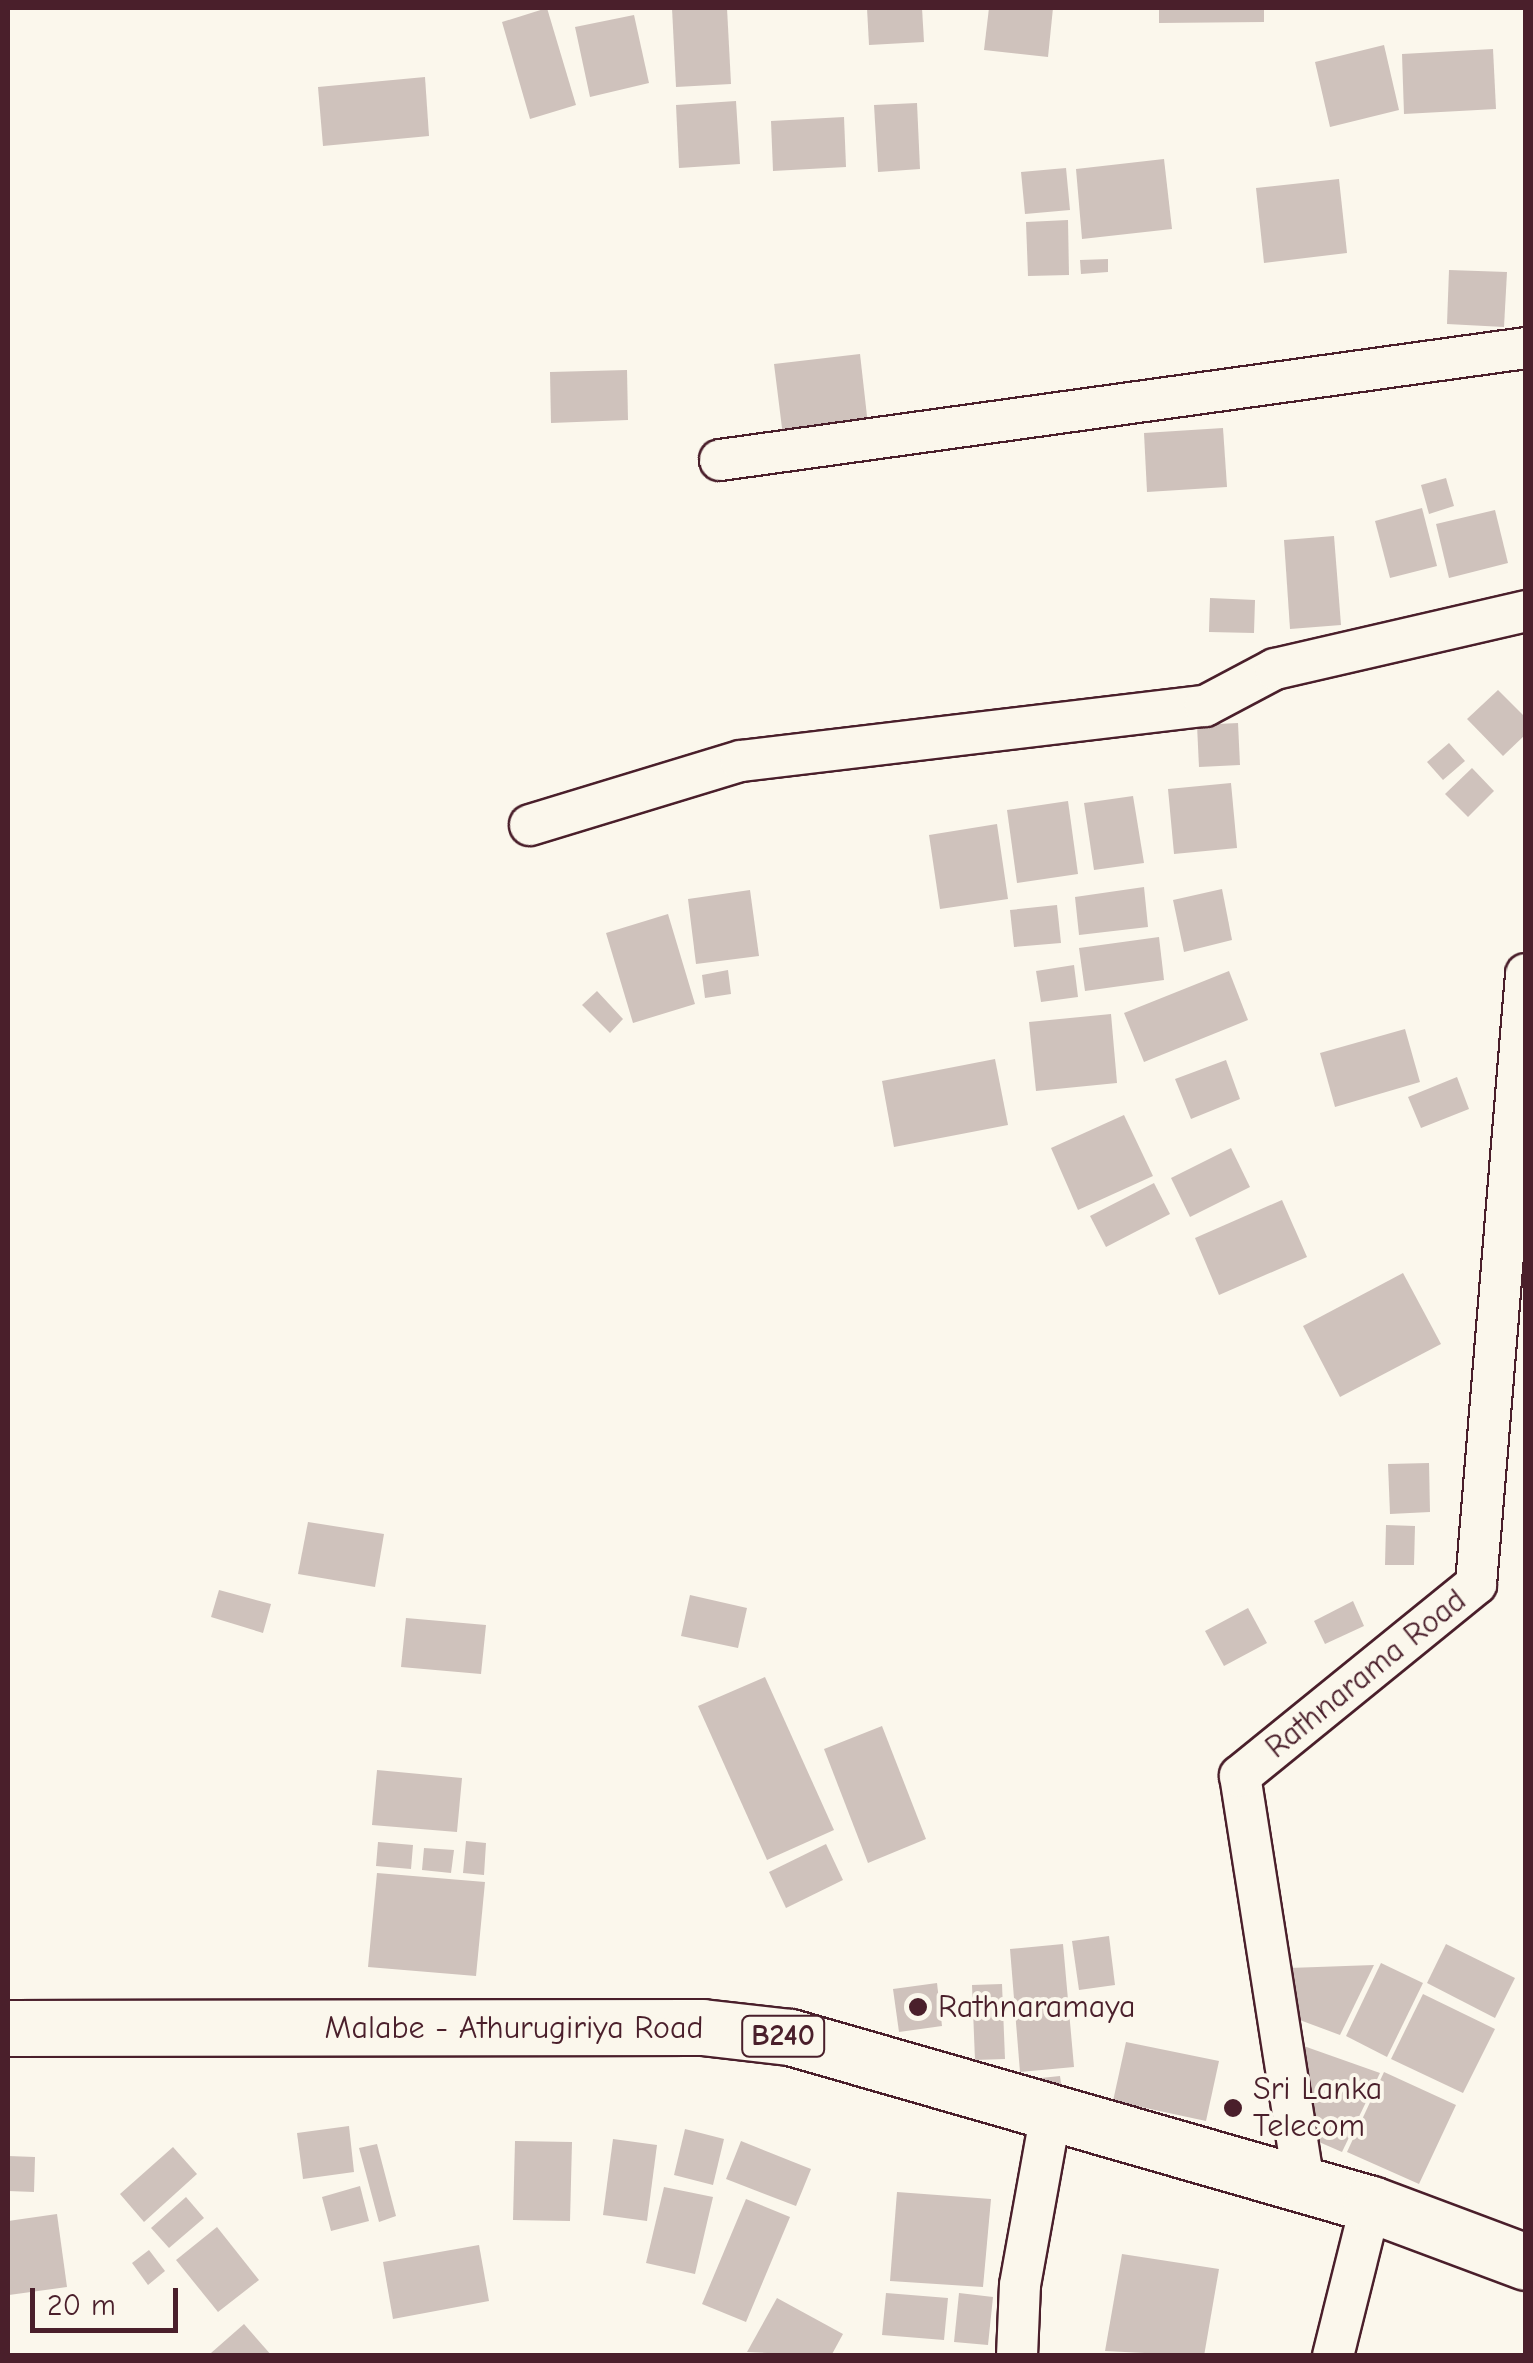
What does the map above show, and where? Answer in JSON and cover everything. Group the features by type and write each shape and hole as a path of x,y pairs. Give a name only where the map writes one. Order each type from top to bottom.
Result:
{"main road":[{"name":"Malabe - Athurugiriya Road","path":"8,2028 702,2027 790,2037 1370,2204 1526,2262"}],"street":[{"path":"720,460 1526,348"},
{"path":"530,825 741,761 1205,706 1276,669 1526,611"},
{"name":"Rathnarama Road","path":"1304,2184 1240,1776 1476,1584 1518,1168 1526,974"},
{"path":"1018,2356 1020,2285 1051,2113"},
{"path":"1333,2356 1370,2204"}],"building":[{"path":"547,8 576,105 530,119 502,22"},
{"path":"672,8 727,8 731,84 676,87"},
{"path":"867,8 922,8 924,42 869,45"},
{"path":"989,8 1053,8 1048,57 984,50"},
{"path":"1159,8 1264,8 1264,22 1159,23"},
{"path":"634,15 649,83 590,97 575,27"},
{"path":"1384,45 1399,110 1330,127 1315,62"},
{"path":"1493,49 1496,109 1404,114 1402,54"},
{"path":"425,77 429,136 323,146 318,87"},
{"path":"736,101 740,164 679,168 676,105"},
{"path":"917,103 920,169 878,172 874,105"},
{"path":"844,117 846,167 773,171 771,121"},
{"path":"1164,159 1172,229 1082,239 1076,169"},
{"path":"1066,168 1070,210 1025,214 1021,172"},
{"path":"1339,179 1347,253 1264,263 1256,188"},
{"path":"1068,220 1069,275 1028,276 1026,222"},
{"path":"1108,259 1108,272 1081,274 1080,260"},
{"path":"1449,270 1507,272 1504,327 1447,324"},
{"path":"860,354 868,425 783,436 774,364"},
{"path":"627,370 628,420 551,423 550,372"},
{"path":"1223,428 1227,487 1147,492 1144,433"},
{"path":"1446,478 1454,506 1429,514 1421,485"},
{"path":"1422,508 1437,566 1390,578 1375,521"},
{"path":"1495,510 1508,563 1449,578 1436,524"},
{"path":"1334,536 1341,625 1290,629 1284,540"},
{"path":"1210,598 1255,600 1254,633 1209,632"},
{"path":"1498,690 1526,718 1526,734 1503,756 1467,719"},
{"path":"1238,723 1240,765 1199,767 1197,725"},
{"path":"1449,743 1465,761 1443,780 1427,762"},
{"path":"1472,768 1494,791 1468,817 1445,794"},
{"path":"1231,783 1237,848 1174,854 1168,789"},
{"path":"1133,796 1144,863 1094,870 1084,803"},
{"path":"1068,801 1078,874 1017,883 1007,810"},
{"path":"997,824 1008,899 940,909 929,835"},
{"path":"1144,887 1148,927 1079,935 1075,897"},
{"path":"1222,889 1232,940 1184,952 1173,900"},
{"path":"750,890 759,956 696,964 688,899"},
{"path":"1057,905 1061,943 1014,947 1010,910"},
{"path":"668,914 695,1004 633,1023 606,933"},
{"path":"1159,937 1164,980 1085,991 1079,948"},
{"path":"1074,965 1078,997 1041,1002 1036,971"},
{"path":"728,970 731,994 705,998 702,975"},
{"path":"1229,971 1248,1020 1144,1062 1124,1013"},
{"path":"597,991 623,1019 610,1033 582,1005"},
{"path":"1111,1014 1117,1083 1036,1091 1029,1022"},
{"path":"1405,1029 1420,1082 1335,1107 1320,1053"},
{"path":"995,1059 1008,1125 894,1147 882,1081"},
{"path":"1226,1060 1240,1099 1191,1119 1175,1079"},
{"path":"1457,1077 1469,1109 1421,1128 1408,1097"},
{"path":"1124,1115 1153,1176 1078,1210 1051,1148"},
{"path":"1231,1148 1250,1187 1190,1217 1171,1178"},
{"path":"1154,1183 1170,1214 1106,1247 1090,1216"},
{"path":"1282,1200 1307,1257 1219,1295 1195,1238"},
{"path":"1403,1273 1441,1344 1340,1397 1303,1326"},
{"path":"1429,1463 1430,1512 1390,1514 1388,1464"},
{"path":"308,1522 384,1534 375,1587 298,1574"},
{"path":"1386,1525 1415,1526 1414,1565 1385,1565"},
{"path":"219,1590 271,1604 263,1633 211,1617"},
{"path":"690,1595 747,1608 738,1648 681,1636"},
{"path":"1353,1601 1364,1626 1325,1644 1314,1621"},
{"path":"1248,1608 1267,1643 1224,1666 1205,1631"},
{"path":"406,1618 486,1625 481,1674 401,1667"},
{"path":"765,1677 834,1830 767,1860 698,1706"},
{"path":"882,1726 926,1839 868,1863 824,1749"},
{"path":"377,1770 462,1778 457,1832 372,1825"},
{"path":"466,1841 486,1843 484,1875 463,1873"},
{"path":"378,1842 413,1845 411,1869 376,1866"},
{"path":"826,1844 843,1880 786,1908 769,1872"},
{"path":"424,1848 454,1850 451,1873 422,1870"},
{"path":"377,1873 485,1882 476,1976 368,1967"},
{"path":"1109,1936 1115,1985 1079,1990 1072,1941"},
{"path":"1063,1944 1074,2067 1020,2072 1010,1949"},
{"path":"1446,1944 1515,1978 1495,2018 1427,1983"},
{"path":"1381,1963 1423,1983 1387,2057 1346,2036"},
{"path":"1374,1965 1340,2035 1297,2019 1289,1968"},
{"name":"Rathnaramaya","path":"937,1983 942,2026 899,2032 893,1989"},
{"path":"1002,1984 1005,2059 975,2060 972,1985"},
{"path":"1423,1994 1495,2029 1463,2093 1391,2059"},
{"path":"1126,2042 1219,2061 1206,2121 1113,2101"},
{"path":"1298,2044 1380,2073 1342,2152 1319,2142"},
{"path":"1384,2072 1456,2105 1419,2184 1347,2152"},
{"path":"1060,2076 1062,2090 1022,2080"},
{"path":"349,2126 354,2172 303,2179 297,2133"},
{"path":"685,2129 724,2139 713,2185 674,2175"},
{"path":"613,2139 657,2145 647,2221 603,2215"},
{"path":"515,2141 572,2142 570,2221 513,2220"},
{"path":"741,2141 811,2169 796,2206 726,2179"},
{"path":"377,2144 396,2216 379,2222 359,2148"},
{"path":"173,2147 197,2174 144,2222 120,2194"},
{"path":"8,2156 35,2157 34,2192 8,2191"},
{"path":"360,2186 369,2221 331,2231 322,2197"},
{"path":"664,2187 713,2197 695,2274 646,2263"},
{"path":"897,2192 991,2199 983,2287 890,2281"},
{"path":"186,2197 204,2218 169,2248 151,2228"},
{"path":"746,2199 790,2217 746,2322 702,2304"},
{"path":"57,2214 67,2287 9,2295 8,2221"},
{"path":"217,2227 259,2280 218,2312 176,2260"},
{"path":"479,2245 489,2301 393,2319 383,2262"},
{"path":"149,2250 165,2271 148,2285 132,2263"},
{"path":"1122,2254 1219,2269 1204,2356 1105,2351"},
{"path":"886,2293 948,2298 944,2340 882,2335"},
{"path":"959,2293 993,2297 988,2345 954,2342"},
{"path":"777,2298 843,2334 831,2356 747,2352"},
{"path":"244,2324 272,2356 213,2356 211,2353"}],"place":[{"name":"Rathnaramaya","path":"918,2007"},
{"name":"Sri Lanka Telecom","path":"1233,2108"}]}
